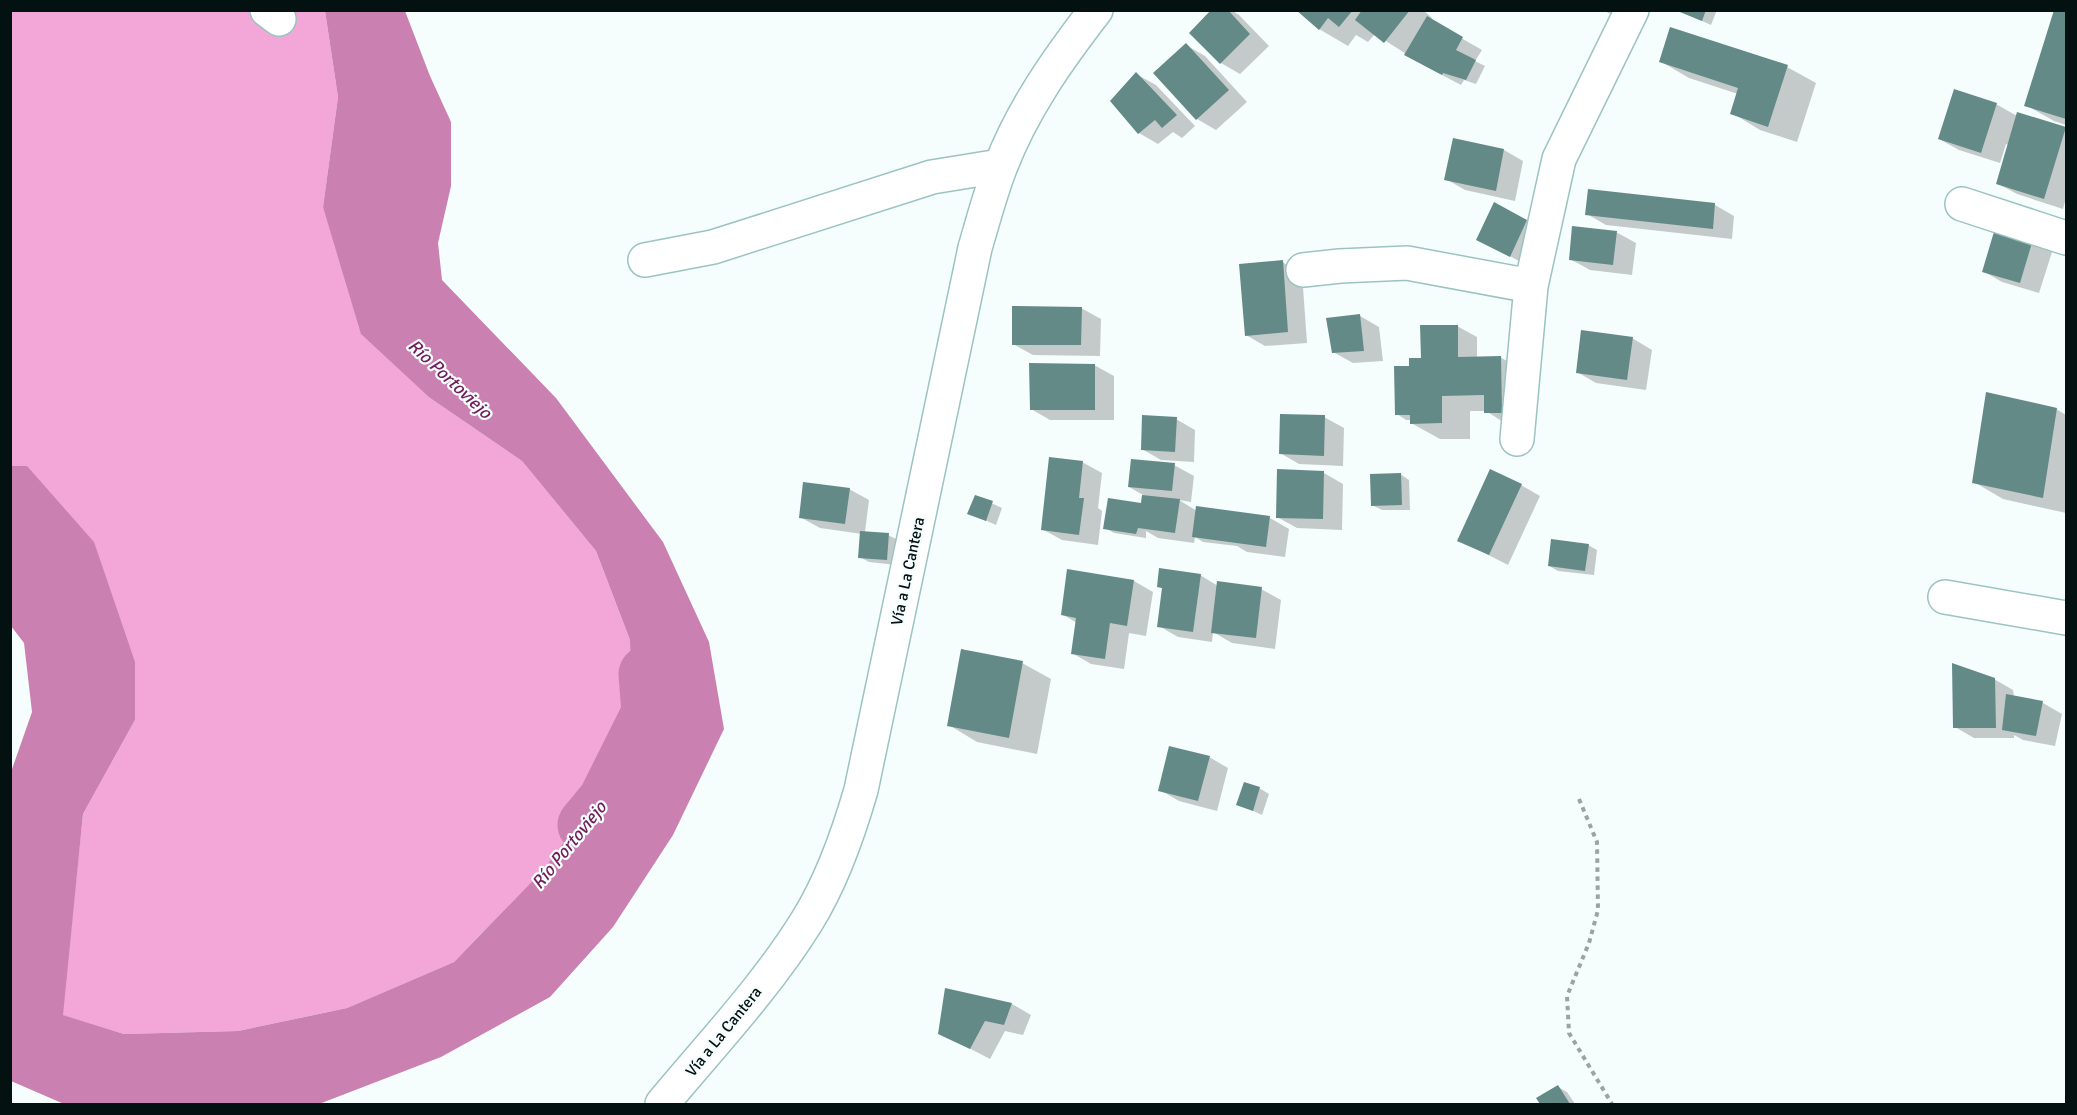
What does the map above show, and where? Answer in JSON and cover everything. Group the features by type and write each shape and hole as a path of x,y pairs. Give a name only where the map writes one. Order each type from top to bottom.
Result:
{"main road":[{"name":"Vía a La Cantera","path":"662,1104 742,1009 808,920 827,883 851,825 861,790 975,248 1000,166 1041,86 1096,10"},
{"path":"1517,439 1531,285 1559,159 1632,10"},
{"path":"645,260 713,248 932,177 1000,166"},
{"path":"1962,204 2067,238"},
{"path":"1303,270 1407,263 1531,285"},
{"path":"1945,597 2067,618"}],"path":[{"path":"1579,799 1597,842 1598,910 1589,943 1567,996 1569,1033 1612,1104"}],"shaded area":[{"path":"11,11 325,11 338,97 323,207 430,398 522,461 596,551 630,640 632,753 543,870 454,962 347,1008 238,1031 124,1034 62,1015 83,814 135,720 27,466 11,466"}],"water":[{"path":"325,11 405,11 451,122 451,186 438,243 442,280 556,398 663,542 709,642 724,729 673,835 613,927 550,997 441,1057 319,1104 64,1104 11,1081 11,772 32,712 24,643 11,626 11,466 27,466 94,542 135,662 135,720 83,814 63,1015 124,1034 238,1031 347,1008 454,962 543,870 632,752 630,640 596,551 522,461 430,398 361,334 323,207 338,97"}],"building":[{"path":"1211,10 1228,10 1250,34 1220,64 1189,33"},
{"path":"1296,10 1353,10 1339,27 1328,18 1319,30"},
{"path":"1362,10 1410,10 1384,43 1355,20"},
{"path":"1675,10 1706,10 1702,21"},
{"path":"2054,10 2066,10 2066,119 2024,106"},
{"path":"1427,16 1463,37 1456,50 1476,60 1466,80 1443,73 1442,75 1404,55"},
{"path":"1670,27 1788,65 1768,127 1730,114 1738,88 1659,62"},
{"path":"1186,43 1229,90 1196,120 1153,73"},
{"path":"1136,72 1177,115 1162,128 1155,120 1138,134 1110,101"},
{"path":"1954,89 1997,103 1981,153 1938,139"},
{"path":"2017,112 2066,127 2044,199 1996,184"},
{"path":"1453,138 1504,149 1496,191 1444,180"},
{"path":"1588,189 1715,203 1713,229 1585,215"},
{"path":"1494,202 1527,220 1510,257 1476,240"},
{"path":"1996,225 2034,236 2020,283 1982,272"},
{"path":"1572,226 1617,231 1613,265 1569,260"},
{"path":"1283,260 1288,332 1245,336 1239,264"},
{"path":"1012,306 1082,307 1081,345 1012,345"},
{"path":"1360,314 1364,351 1332,353 1326,318"},
{"path":"1420,325 1458,325 1458,357 1501,356 1502,413 1484,413 1484,395 1442,396 1442,423 1410,424 1410,415 1395,415 1394,366 1409,366 1409,358 1421,358"},
{"path":"1581,330 1633,337 1627,380 1576,373"},
{"path":"1029,363 1095,364 1095,410 1030,410"},
{"path":"1986,392 2057,408 2043,498 1972,483"},
{"path":"1280,414 1325,415 1324,456 1279,454"},
{"path":"1142,415 1177,417 1175,452 1141,450"},
{"path":"1049,457 1083,461 1079,498 1084,498 1079,535 1041,530"},
{"path":"1131,459 1175,463 1172,491 1128,487"},
{"path":"1277,469 1324,471 1323,519 1276,518"},
{"path":"1490,469 1522,484 1489,555 1457,541"},
{"path":"1401,473 1402,505 1371,506 1370,474"},
{"path":"803,482 850,488 845,524 799,518"},
{"path":"975,495 993,501 986,521 967,514"},
{"path":"1142,495 1180,499 1175,533 1138,528 1136,534 1103,529 1108,498 1141,503"},
{"path":"1196,506 1270,516 1266,547 1192,537"},
{"path":"860,531 889,533 887,560 858,558"},
{"path":"1551,539 1589,544 1585,571 1548,566"},
{"path":"1159,568 1201,574 1193,632 1157,627 1162,588 1157,587"},
{"path":"1067,569 1134,580 1127,626 1110,623 1105,659 1071,654 1076,618 1061,615"},
{"path":"1217,581 1262,587 1256,638 1211,633"},
{"path":"961,649 1023,661 1009,738 947,726"},
{"path":"1952,663 1995,678 1996,728 1953,728"},
{"path":"2006,694 2043,701 2036,736 2002,730"},
{"path":"1169,746 1210,756 1198,801 1158,791"},
{"path":"1244,782 1260,787 1253,811 1236,805"},
{"path":"945,988 1012,1003 1004,1025 985,1021 970,1049 938,1034"},
{"path":"1558,1085 1570,1104 1540,1104 1536,1098"}],"waterway":[{"name":"Río Portoviejo","path":"586,825 606,801 650,713 647,674"}]}
